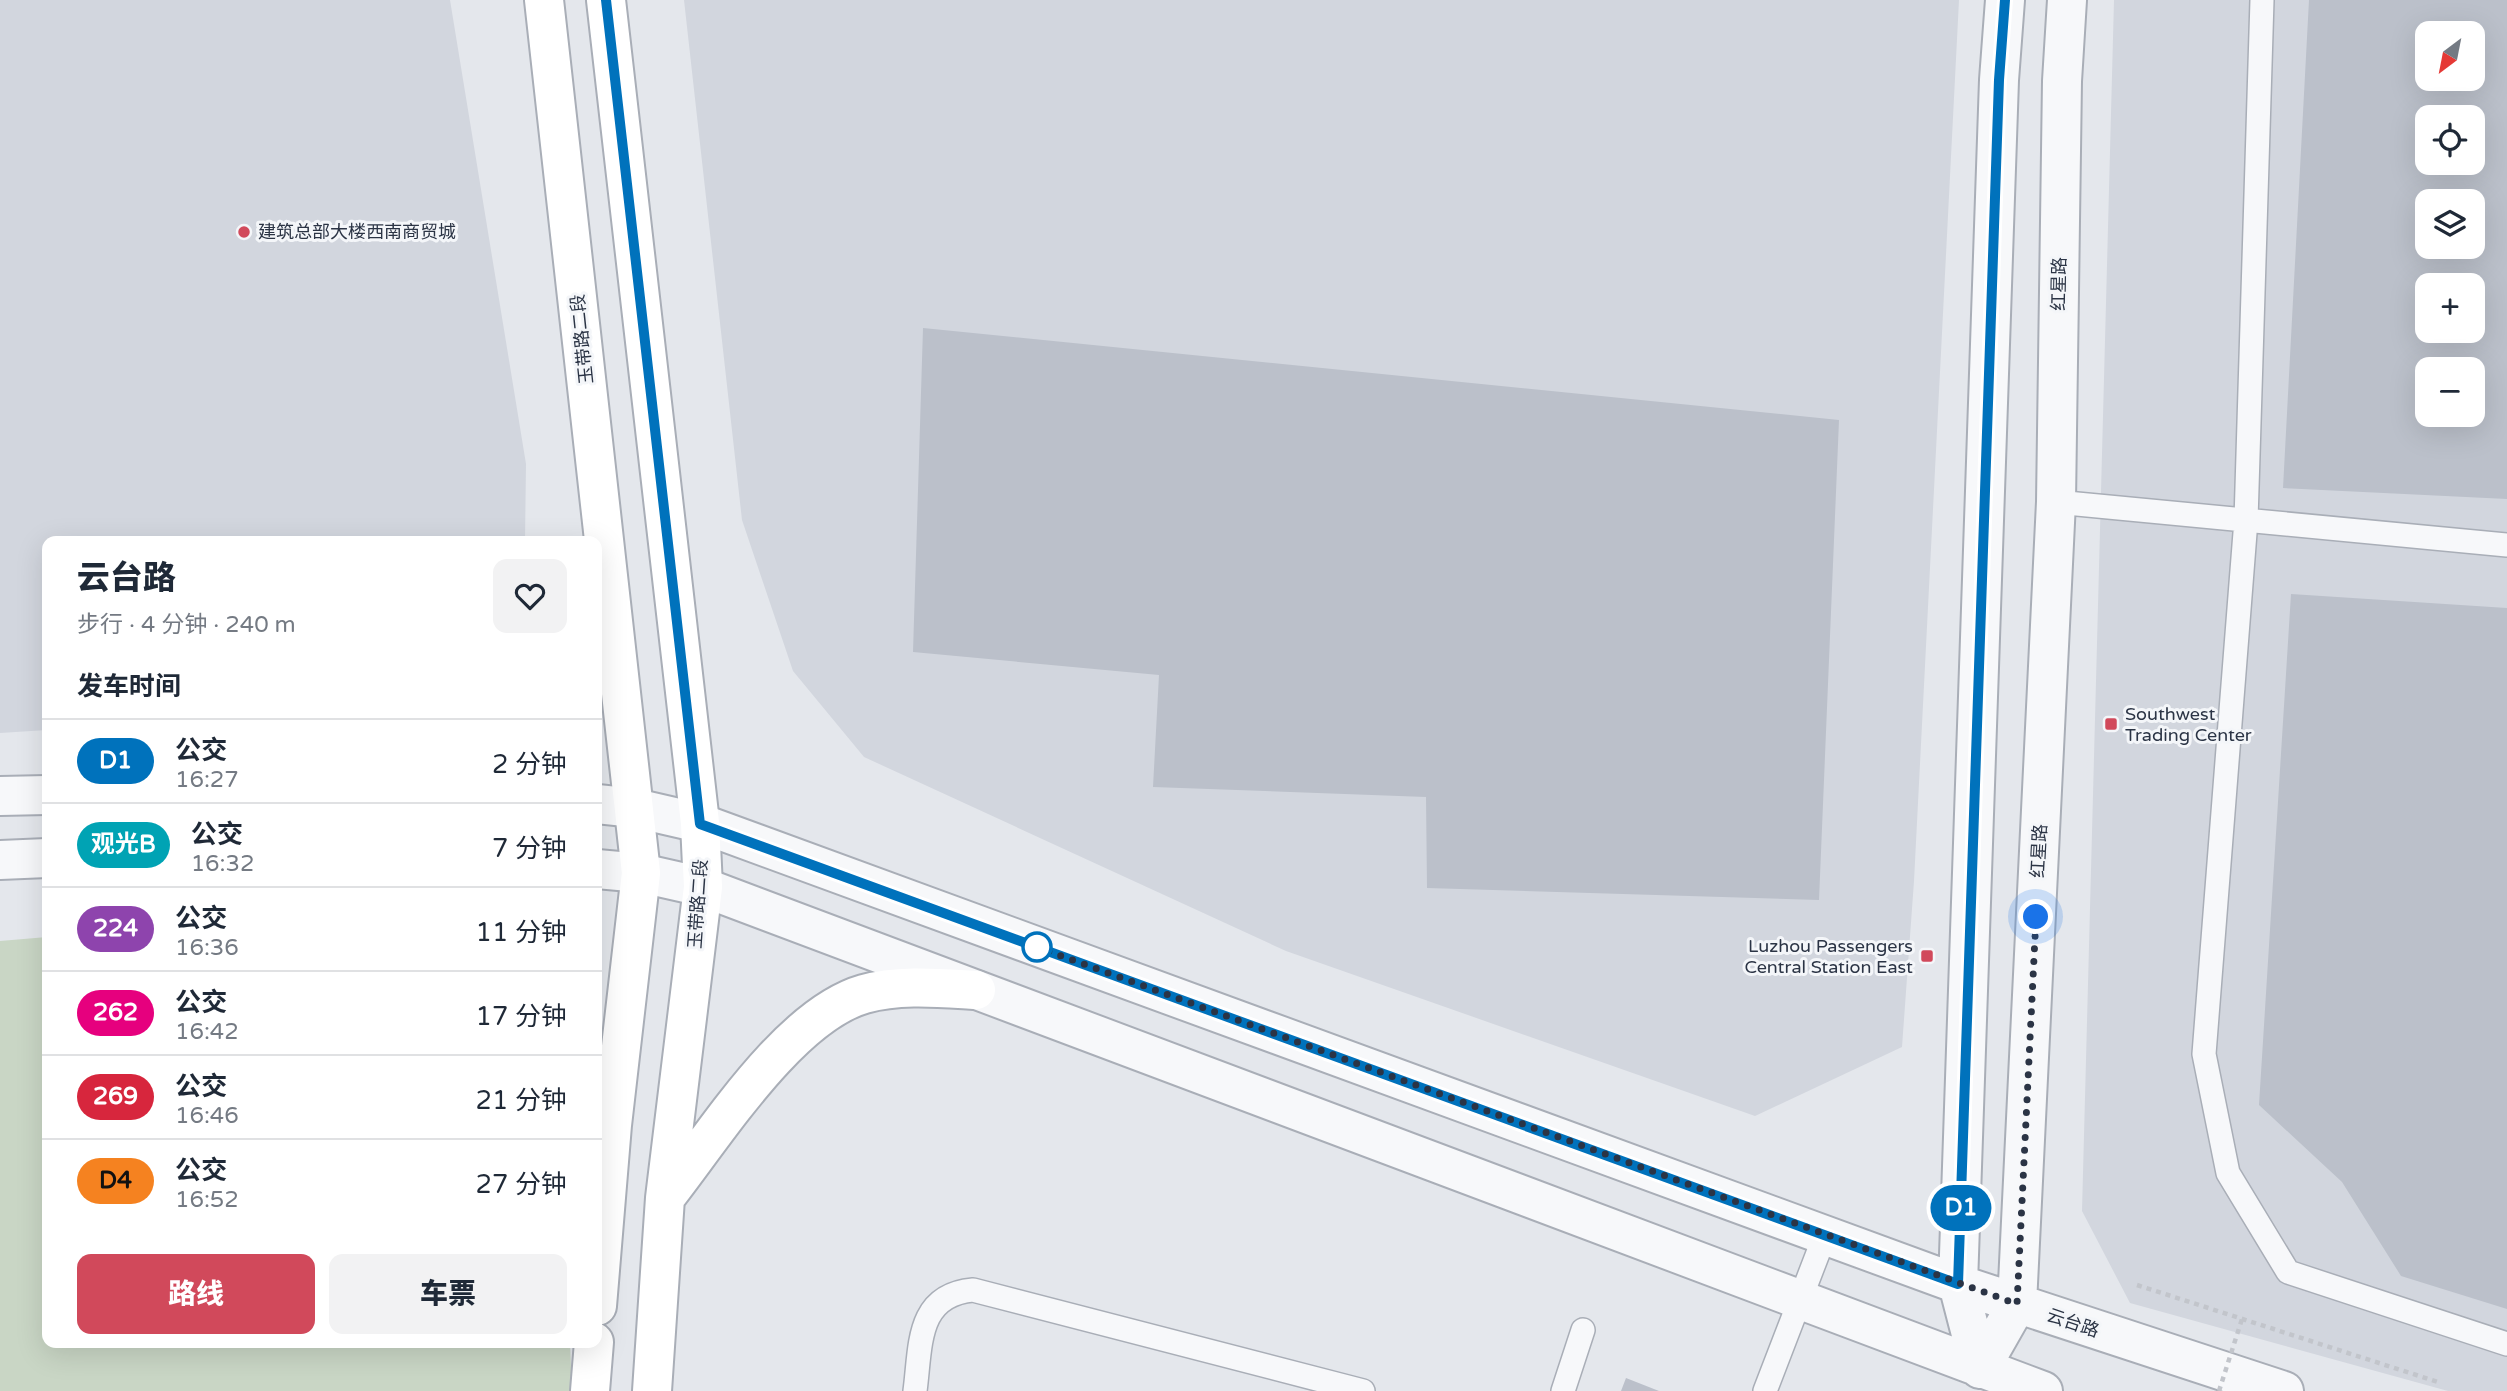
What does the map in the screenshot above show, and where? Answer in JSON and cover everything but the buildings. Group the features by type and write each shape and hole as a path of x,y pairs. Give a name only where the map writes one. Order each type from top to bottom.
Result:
{"main road":[{"name":"玉带路二段","path":"544,0 596,527"},
{"name":"玉带路二段","path":"606,0 700,824 703,887 665,1198 652,1391"},
{"name":"玉带路二段","path":"602,570 635,808 641,873 612,1125 602,1246"},
{"path":"665,1198 764,1072 798,1034 824,1012 865,994 920,987 976,990"},
{"path":"602,1070 612,1125"},
{"path":"590,1391 594,1348"}],"street":[{"path":"1980,1369 1958,1284 1999,80 2005,0"},
{"name":"红星路","path":"1980,1369 2017,1304 2056,502 2062,81 2067,0"},
{"path":"0,796 42,795"},
{"name":"云台路","path":"602,805 635,808 700,824 1958,1284 2284,1391"},
{"path":"0,860 42,858"},
{"path":"602,869 641,873 703,887 2043,1391"}],"lane":[{"path":"2262,0 2246,520 2204,1054 2228,1173 2288,1272 2507,1344"},
{"path":"2056,502 2507,545"},
{"path":"1765,1391 1825,1235"},
{"path":"915,1391 923,1330 930,1312 942,1298 955,1292 973,1290 1363,1391"},
{"path":"1563,1391 1583,1330"}],"path":[{"path":"2137,1285 2441,1383"},
{"path":"2220,1391 2242,1319"}],"shaded area":[{"name":"建筑总部大楼西南商贸城","path":"0,0 450,0 526,464 525,536 42,536 42,730 0,733"},
{"path":"684,0 1959,0 1914,881 1902,1047 1755,1116 1286,951 864,757 793,671 742,520"},
{"path":"2114,0 2507,0 2507,1391 2448,1391 2130,1303 2082,1211"}],"green space":[{"path":"42,937 42,1348 570,1348 572,1391 0,1391 0,941"}],"bus line":[{"name":"D1","path":"606,0 700,824 1958,1284 1999,80 2005,0"}],"place":[{"name":"建筑总部大楼西南商贸城","path":"244,232"},
{"name":"Southwest Trading Center","path":"2111,724"},
{"name":"Luzhou Passengers Central Station East","path":"1927,956"}],"route":[{"path":"1037,947 2017,1304 2036,917"}]}
